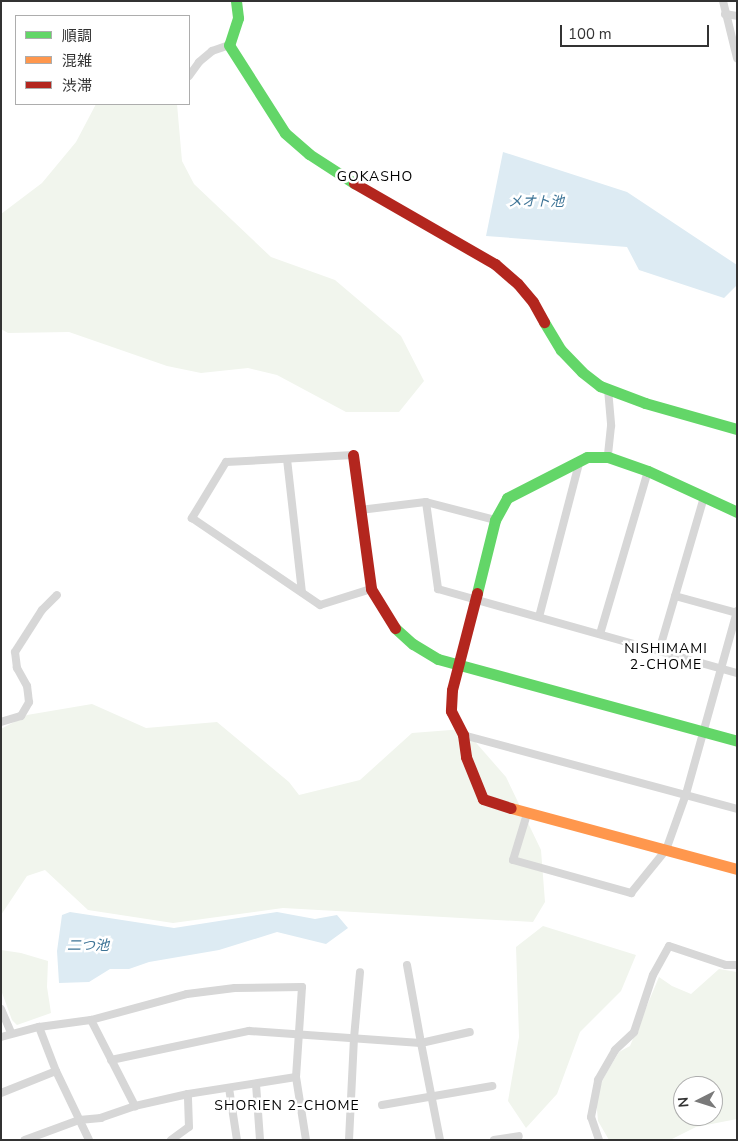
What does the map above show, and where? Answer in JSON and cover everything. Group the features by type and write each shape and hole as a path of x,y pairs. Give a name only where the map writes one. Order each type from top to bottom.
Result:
{"street":[{"path":"236,1 238,18 230,45 285,133 309,154 381,200 495,264 518,284 533,302 561,350 582,372 608,389 645,403 737,429"},
{"path":"723,1 737,58"},
{"path":"725,14 737,16"},
{"path":"190,75 199,62 212,51 230,45"},
{"path":"608,389 611,426 608,457"},
{"path":"372,589 320,605 192,518 226,462 353,455 372,589 391,624 413,644 438,659 737,740"},
{"path":"737,512 648,471 608,457 587,456 508,498 495,520 452,690 451,711 463,735 466,757 483,799 527,814 737,869"},
{"path":"287,458 302,592"},
{"path":"539,617 580,460"},
{"path":"600,634 648,471"},
{"path":"659,651 704,497"},
{"path":"360,510 426,502 495,520"},
{"path":"426,502 438,589 737,673"},
{"path":"1,722 21,716 29,702 27,686 17,668 15,652 42,610 57,595"},
{"path":"527,814 513,860 631,893 666,850 686,794 737,612 675,596"},
{"path":"463,735 737,809"},
{"path":"599,1140 591,1117 598,1080 615,1050 634,1032 653,975 669,946 726,965 737,965"},
{"path":"407,965 440,1140"},
{"path":"349,1140 354,1038 360,972"},
{"path":"1,1037 39,1027 91,1020 187,994 235,988 302,987 296,1077 306,1140"},
{"path":"1,1009 11,1033"},
{"path":"91,1020 135,1106"},
{"path":"39,1027 56,1072 89,1140"},
{"path":"111,1060 249,1031 421,1043 470,1032"},
{"path":"1,1093 56,1072"},
{"path":"25,1140 79,1120 101,1118 135,1106 188,1094 296,1077"},
{"path":"256,1084 260,1140"},
{"path":"382,1105 431,1095 492,1086"},
{"path":"229,1088 237,1140"},
{"path":"171,1140 190,1127 188,1094"},
{"path":"494,1140 519,1136"}],"shaded area":[{"path":"95,105 177,105 182,161 194,184 271,257 335,280 401,336 424,381 399,412 346,412 277,375 248,368 201,373 167,366 69,332 8,333 1,329 1,214 42,183 76,142"},
{"path":"92,704 146,728 217,722 289,782 299,795 360,780 412,733 464,729 506,777 541,850 545,902 533,922 283,908 173,923 88,910 45,870 27,876 1,915 1,729 27,715"},
{"path":"543,926 636,955 621,991 580,1032 557,1094 526,1128 508,1101 519,1037 516,947"},
{"path":"1,950 21,953 48,961 47,987 51,1013 17,1025 12,1020 1,990"},
{"path":"719,969 737,972 737,1119 723,1122 723,1076 673,1076 673,1126 701,1126 670,1140 609,1140 598,1121 596,1098 603,1079 619,1052 630,1046 659,977 672,986 691,994"}],"water":[{"name":"メオト池","path":"503,152 627,192 737,265 737,285 724,298 639,270 627,247 486,236"},
{"name":"二つ池","path":"70,912 174,928 277,912 315,919 337,915 348,928 326,944 277,932 219,950 149,962 129,969 110,969 89,982 59,983 57,951 62,915"}],"traffic: fast":[{"path":"236,1 238,18 229,45 285,133 309,154 354,183"},
{"path":"544,322 561,350 582,372 600,386 645,403 737,429"},
{"path":"477,593 495,520 507,498 587,457 608,457 648,471 737,512"},
{"path":"395,628 413,644 438,659 737,741"}],"traffic: slow":[{"path":"511,808 737,869"}],"traffic: jam":[{"path":"354,183 495,264 518,284 533,302 544,322"},
{"path":"353,455 371,589 395,628"},
{"path":"477,593 452,690 451,711 463,735 466,757 483,799 511,808"}],"district":[{"name":"GOKASHO","path":"375,177"},
{"name":"NISHIMAMI 2-CHOME","path":"666,658"},
{"name":"SHORIEN 2-CHOME","path":"287,1106"}]}
